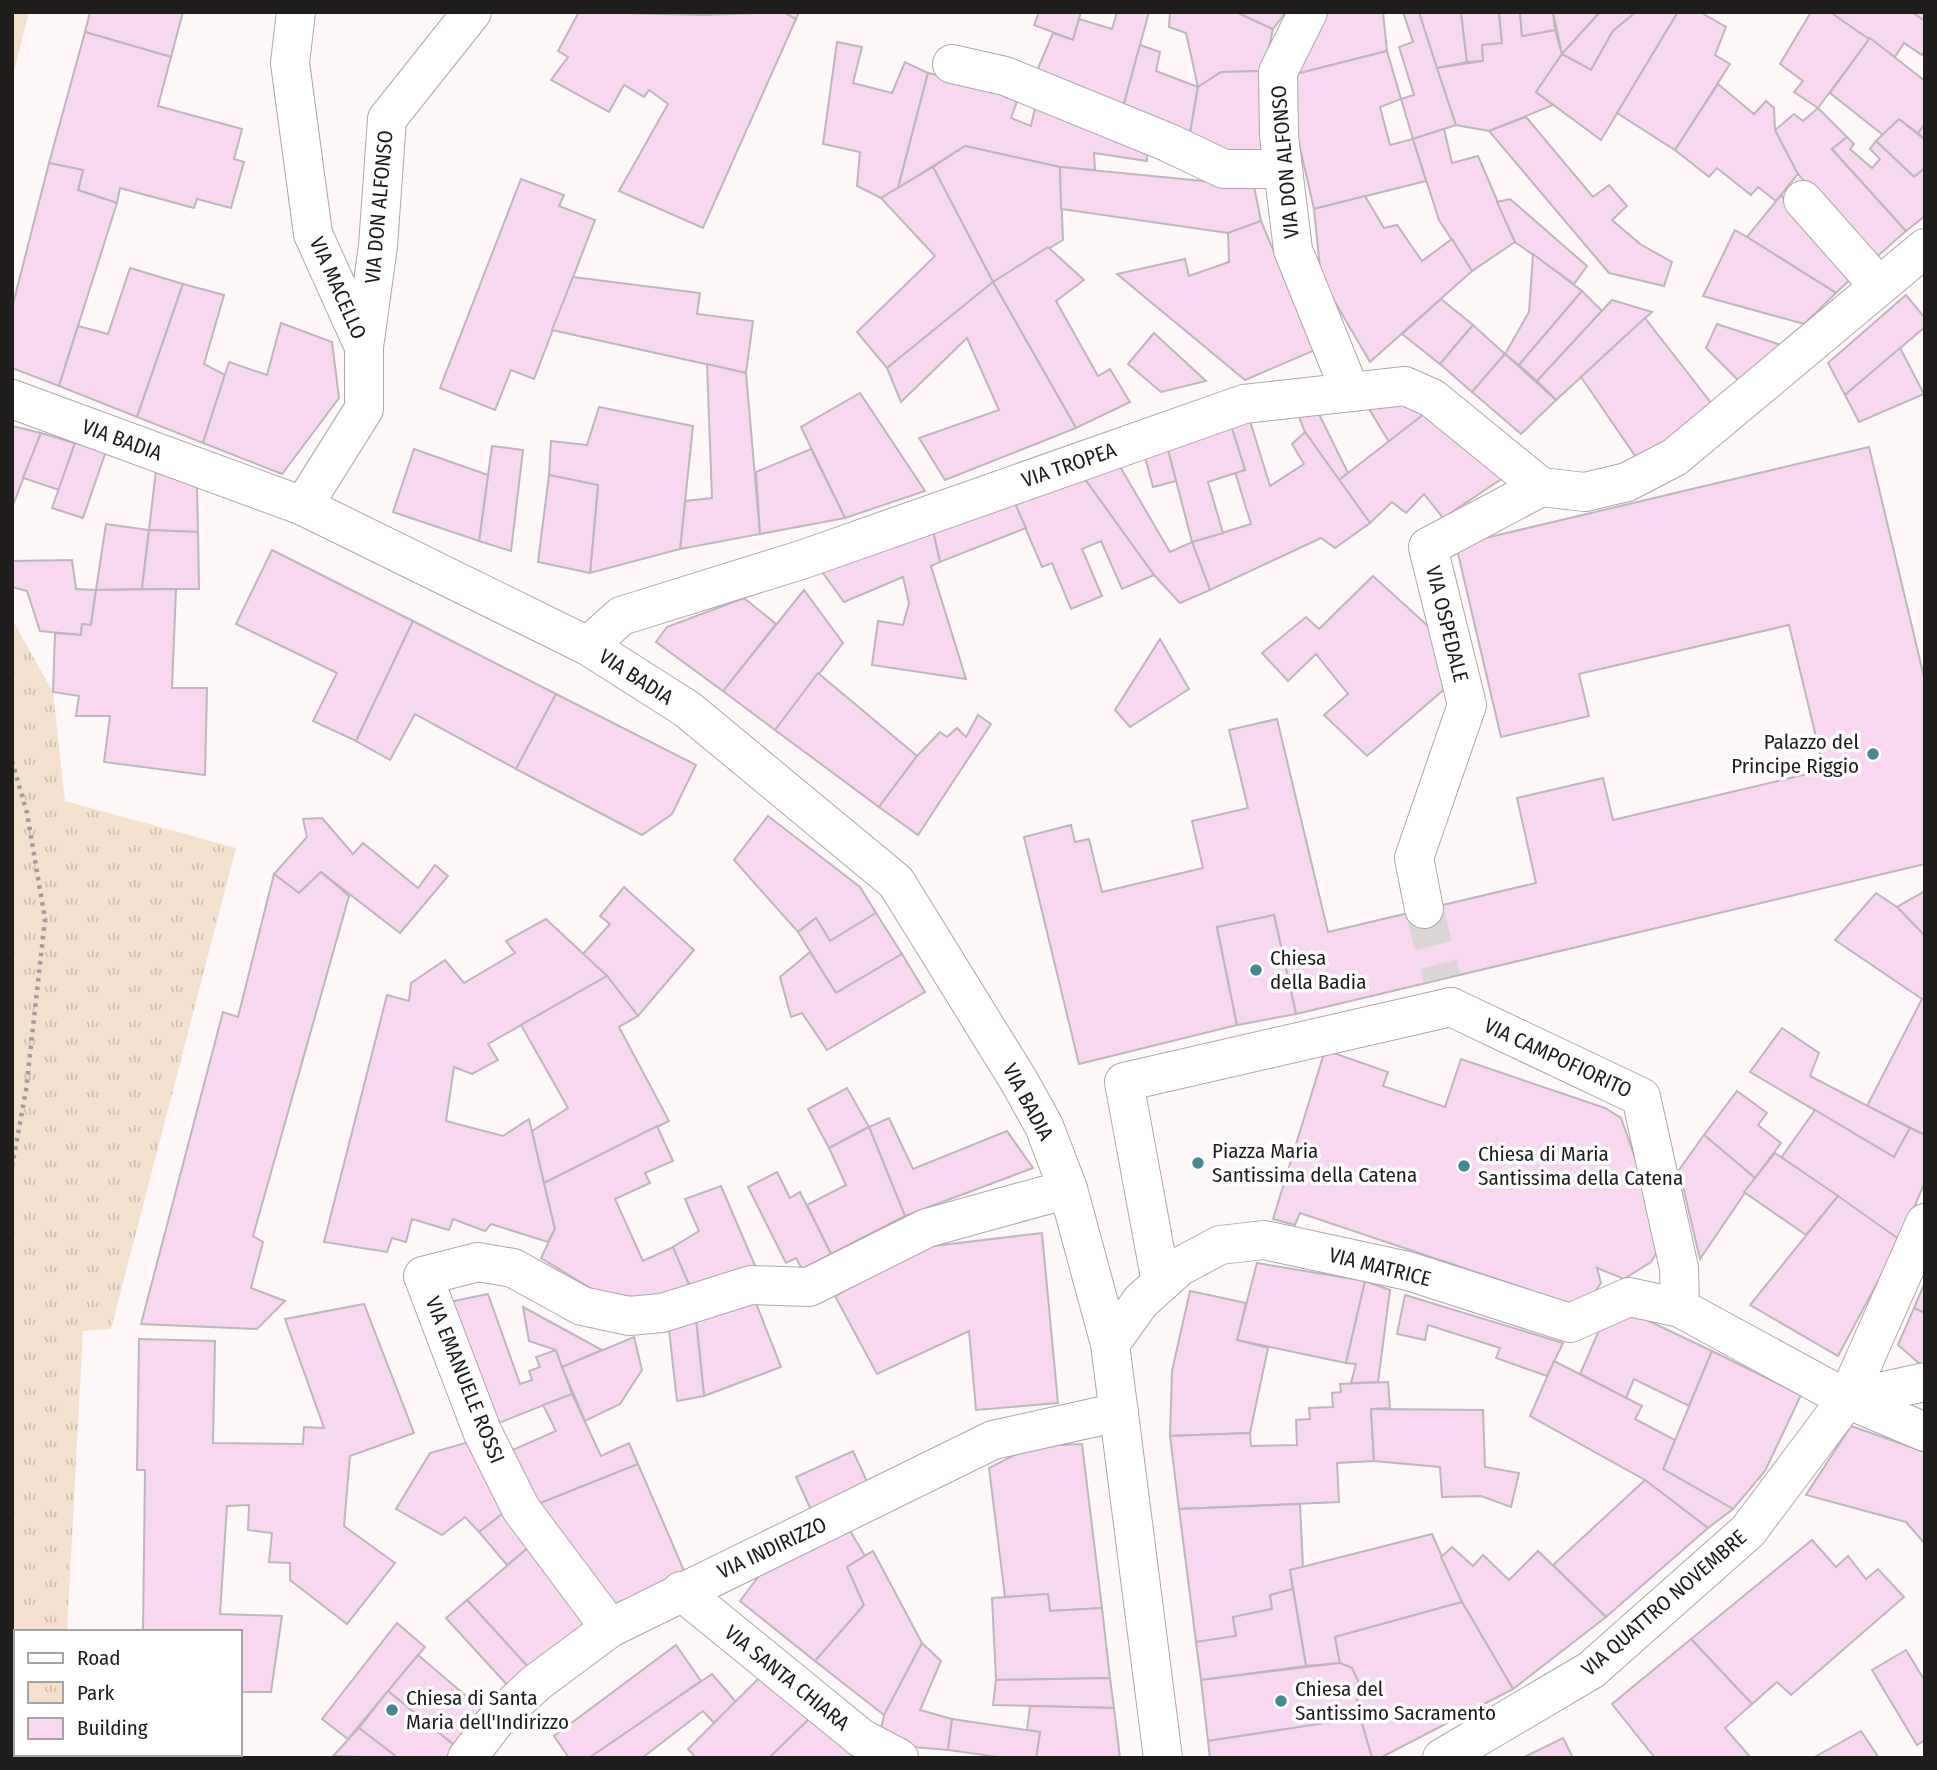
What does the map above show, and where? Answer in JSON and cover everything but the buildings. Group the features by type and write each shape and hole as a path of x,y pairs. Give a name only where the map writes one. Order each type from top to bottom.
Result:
{"street":[{"name":"VIA MACELLO","path":"296,12 290,63 313,234 364,347 364,409 303,506"},
{"name":"VIA DON ALFONSO","path":"364,347 378,246 387,119 472,12"},
{"name":"VIA DON ALFONSO","path":"1307,12 1278,72 1283,169 1293,250 1350,391"},
{"path":"952,64 1005,76 1167,142 1224,169 1283,169"},
{"path":"1803,200 1880,286"},
{"path":"1541,487 1585,492 1627,482 1675,457 1925,248"},
{"name":"VIA TROPEA","path":"588,646 621,616 804,559 1244,404 1405,386 1432,398 1541,487"},
{"name":"VIA BADIA","path":"12,400 303,506 588,646 687,709 896,882 1019,1081 1044,1126 1068,1189"},
{"name":"VIA OSPEDALE","path":"1424,909 1414,858 1467,705 1428,547 1541,487"},
{"name":"VIA CAMPOFIORITO","path":"1161,1283 1124,1082 1446,992 1640,1097 1679,1268 1680,1308"},
{"path":"1068,1189 1110,1344 1163,1758"},
{"name":"VIA EMANUELE ROSSI","path":"610,1628 521,1510 482,1431 423,1276 478,1262 513,1268 582,1306 629,1316 662,1313 751,1285 809,1287 928,1228 1068,1189"},
{"name":"VIA QUATTRO NOVEMBRE","path":"1442,1758 1591,1670 1748,1531 1847,1399 1925,1223"},
{"name":"VIA MATRICE","path":"1110,1344 1141,1301 1179,1267 1220,1245 1264,1240 1408,1271 1570,1323 1629,1297 1680,1308"},
{"path":"1680,1308 1847,1399 1925,1432"},
{"path":"1847,1399 1925,1382"},
{"name":"VIA INDIRIZZO","path":"467,1758 497,1719 536,1683 610,1628 993,1440 1119,1412"},
{"name":"VIA SANTA CHIARA","path":"681,1591 861,1738 899,1758"}],"path":[{"path":"12,761 27,813 45,919 26,1090 12,1167"}],"green space":[{"path":"12,12 29,12 12,79"},
{"path":"12,619 53,692 65,801 236,848 111,1329 83,1331 67,1630 14,1630 12,1684"}],"tunnel":[{"path":"1424,909 1442,978"}],"place":[{"name":"Palazzo del Principe Riggio","path":"1873,754"},
{"name":"Chiesa della Badia","path":"1256,970"},
{"name":"Piazza Maria Santissima della Catena","path":"1198,1163"},
{"name":"Chiesa di Maria Santissima della Catena","path":"1464,1166"},
{"name":"Chiesa del Santissimo Sacramento","path":"1281,1701"},
{"name":"Chiesa di Santa Maria dell'Indirizzo","path":"392,1710"}]}
